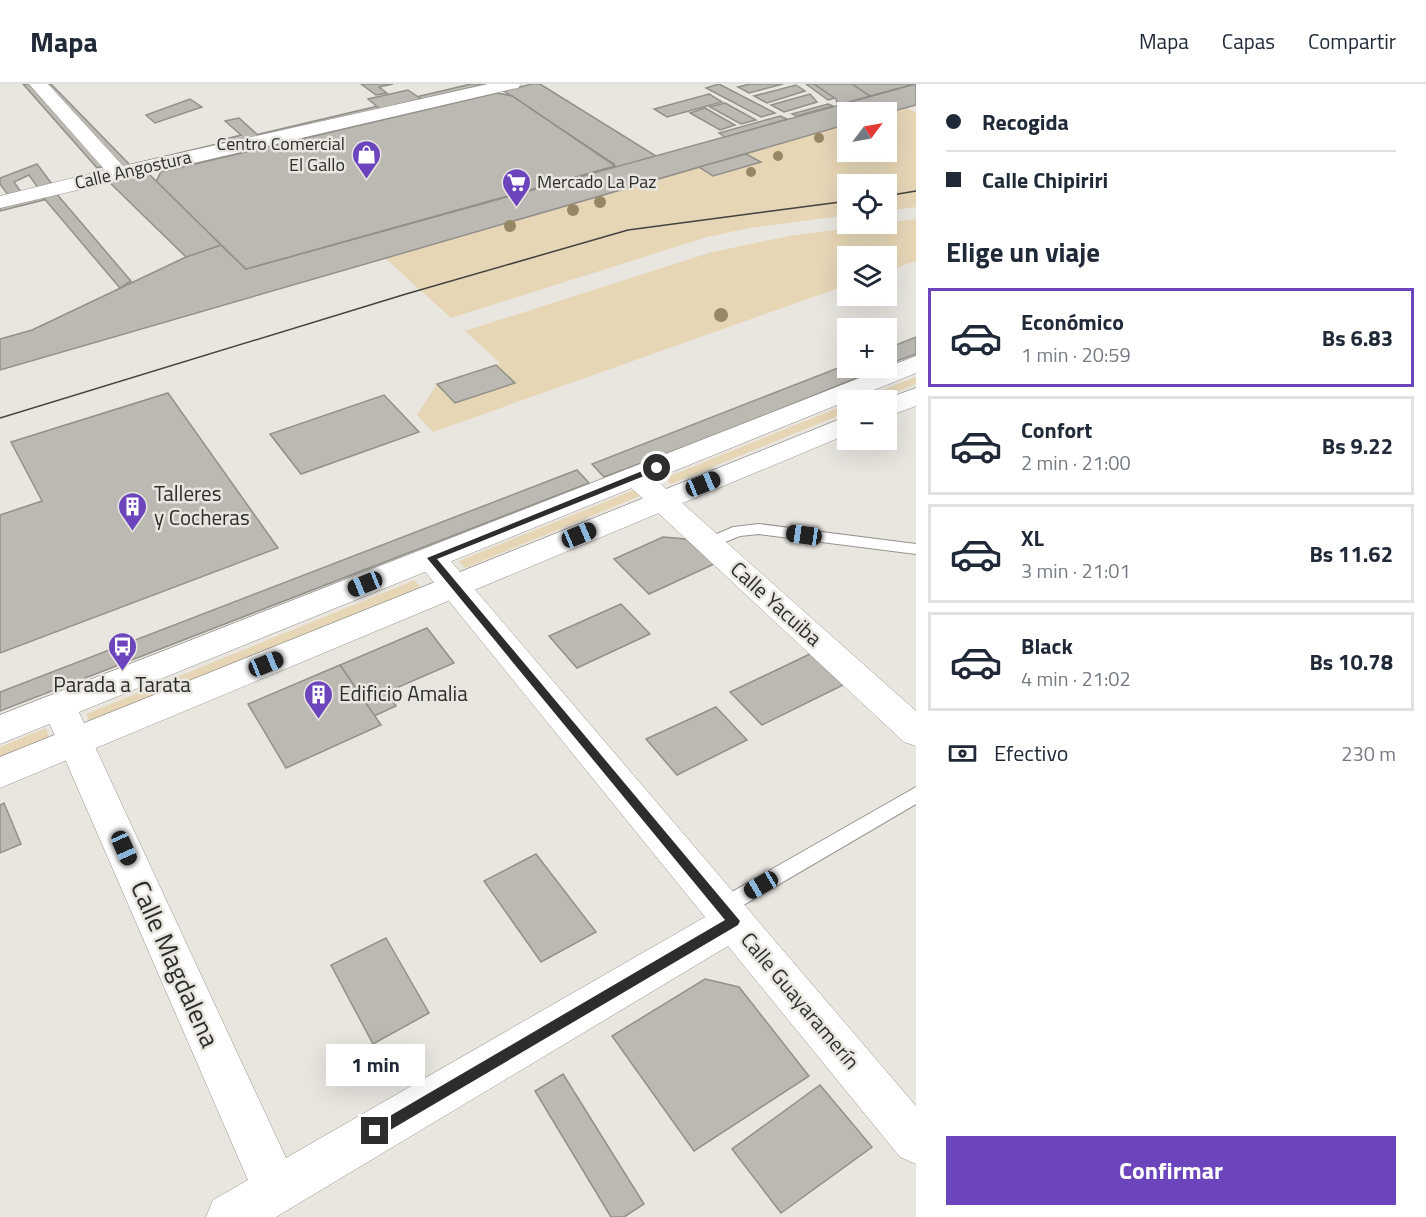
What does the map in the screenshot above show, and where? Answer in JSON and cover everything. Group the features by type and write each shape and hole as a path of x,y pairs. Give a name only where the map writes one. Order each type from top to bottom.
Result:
{"street":[{"path":"38,84 118,173"},
{"name":"Calle Angostura","path":"0,202 512,84"},
{"path":"0,773 68,724 431,558 916,364"},
{"path":"897,404 916,396"},
{"path":"0,730 68,724 456,586 837,429"},
{"name":"Calle Yacuiba","path":"635,476 916,732"},
{"name":"Calle Guayaramerín","path":"431,558 916,1141"},
{"name":"Calle Magdalena","path":"68,724 276,1190"},
{"path":"230,1217 728,914"}],"lane":[{"path":"710,543 738,531 759,529 916,549"},
{"path":"728,914 916,795"}],"shaded area":[{"path":"906,108 916,112 916,207 897,210 897,174 837,174 837,216 750,228 707,237 451,318 385,258 699,167 714,176 760,162 746,154 837,127 837,162 897,162 897,110"},
{"path":"916,219 916,261 897,268 897,246 837,246 837,289 433,432 417,415 437,384 456,403 515,383 496,365 500,363 465,331 712,252 789,236 837,230 837,234 897,234 897,222"},
{"path":"916,377 916,384 897,392 883,390"},
{"path":"837,408 837,416 671,484 665,478"},
{"path":"634,490 640,496 465,568 459,561"},
{"path":"415,580 420,587 90,723 86,714"},
{"path":"46,728 49,737 0,758 0,747"}],"building":[{"path":"23,84 32,84 106,166 97,168"},
{"path":"43,84 51,84 132,167 122,169"},
{"path":"361,84 393,84 379,87 387,93 376,95"},
{"path":"471,84 486,84 135,166 133,164"},
{"path":"540,84 656,156 612,169 614,164 504,91"},
{"path":"719,84 775,113 761,117 706,88"},
{"path":"750,84 783,84 749,93 738,87"},
{"path":"806,84 814,84 835,98 828,100"},
{"path":"814,84 852,84 870,96 849,102 837,102"},
{"path":"852,84 914,84 870,96"},
{"name":"Mercado La Paz","path":"916,84 916,105 897,110 897,102 851,102"},
{"path":"796,85 805,91 767,103 754,96"},
{"path":"408,90 421,99 380,109 368,99"},
{"path":"487,92 490,95 161,172 158,169"},
{"name":"Centro Comercial El Gallo","path":"497,93 512,96 615,166 246,269 156,182 161,172","holes":["375,145 398,164 299,190 277,169"]},
{"name":"Centro Comercial El Gallo","path":"497,93 512,96 615,166 246,269 156,182 161,172"},
{"path":"709,94 722,102 667,117 654,109"},
{"path":"810,94 817,102 784,112 771,105"},
{"path":"190,99 202,107 155,123 146,115"},
{"path":"725,103 756,120 741,124 710,107"},
{"path":"828,104 833,106 796,116 792,114"},
{"name":"Mercado La Paz","path":"837,106 837,127 0,370 0,339 32,330 186,257 221,245 246,269"},
{"path":"705,108 735,125 720,130 690,113"},
{"path":"780,116 787,119 725,137 719,133"},
{"path":"239,118 260,137 235,143 229,138 241,135 225,121"},
{"path":"746,154 761,162 713,176 699,167"},
{"path":"37,164 52,184 38,188 29,175 14,182 21,192 8,195 0,184 0,178"},
{"path":"147,172 221,245 186,257 109,182"},
{"path":"55,192 131,281 120,288 42,196"},
{"path":"42,196 44,200 0,211 0,206"},
{"path":"916,337 916,354 897,361 897,345"},
{"path":"496,365 515,383 455,403 437,384"},
{"path":"837,368 837,378 856,378 714,436 604,477 592,464"},
{"name":"Talleres y Cocheras","path":"168,393 278,548 0,653 0,515 42,501 11,442"},
{"path":"384,395 419,432 301,474 270,434"},
{"path":"577,470 589,483 0,711 0,692"},
{"path":"663,537 686,539 714,564 649,594 614,559"},
{"path":"621,604 650,634 577,668 549,636"},
{"path":"427,628 454,663 387,692 396,706 374,716 340,665"},
{"path":"810,654 843,685 762,725 730,692"},
{"name":"Edificio Amalia","path":"340,665 381,725 286,768 248,704"},
{"path":"716,707 747,740 677,775 646,739"},
{"path":"4,803 21,844 0,853 0,805"},
{"path":"536,854 596,932 541,962 484,881"},
{"path":"386,938 429,1013 373,1044 331,965"},
{"path":"705,979 739,987 809,1076 694,1151 612,1036"},
{"path":"563,1074 644,1204 624,1217 611,1217 535,1091"},
{"path":"820,1085 872,1147 781,1213 732,1149"}],"tram line":[{"path":"897,194 916,191"},
{"path":"0,418 406,294 628,230 837,202"}],"place":[{"name":"Centro Comercial El Gallo","path":"366,180"},
{"name":"Mercado La Paz","path":"516,208"},
{"name":"Talleres y Cocheras","path":"133,532"},
{"name":"Parada a Tarata","path":"122,672"},
{"name":"Edificio Amalia","path":"318,720"}],"route":[{"path":"375,1131 734,921 431,558 657,468"}]}
